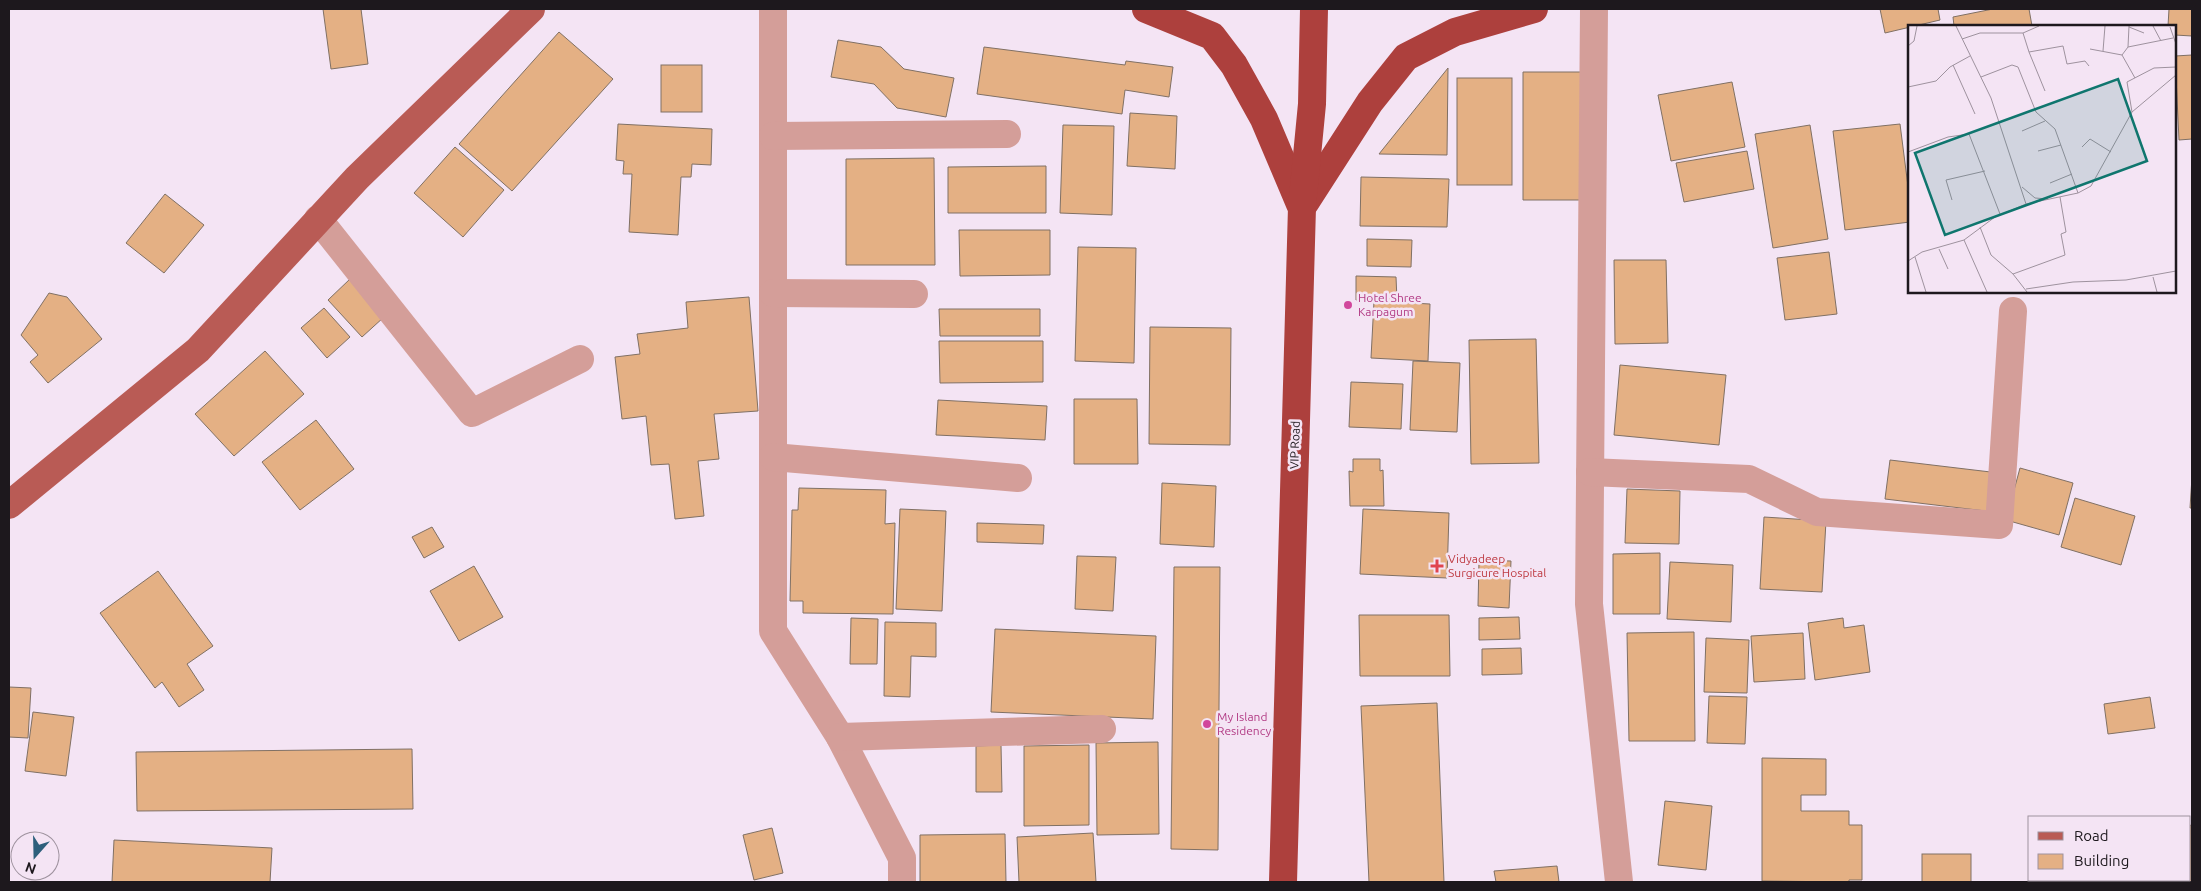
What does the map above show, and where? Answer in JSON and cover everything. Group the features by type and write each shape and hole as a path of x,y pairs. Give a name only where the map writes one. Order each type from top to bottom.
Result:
{"highway":[{"path":"1146,9 1212,36 1234,65 1264,119 1302,207"},
{"name":"VIP Road","path":"1283,882 1302,207 1312,104 1314,9"},
{"path":"1302,207 1370,102 1406,57 1454,32 1534,9"}],"main road":[{"path":"9,505 198,350 357,178 531,9"}],"street":[{"path":"773,9 773,631 840,737 902,858 902,882"},
{"path":"1594,9 1588,604 1619,882"},
{"path":"773,136 1007,134"},
{"path":"318,219 472,413 580,359"},
{"path":"773,293 914,294"},
{"path":"1590,472 1749,479 1817,512 1999,525 2013,311"},
{"path":"773,456 1018,478"},
{"path":"840,737 1102,729"}],"building":[{"path":"323,9 361,9 368,64 331,69"},
{"path":"1880,9 1938,9 1940,20 1919,25 1908,25 1908,28 1885,33"},
{"path":"1993,9 2029,9 2032,25 1954,25 1953,17"},
{"path":"2169,9 2192,9 2192,36 2176,35 2176,25 2168,25"},
{"path":"559,32 613,79 512,191 459,144"},
{"path":"838,40 881,47 904,69 954,78 946,117 897,108 874,84 831,77"},
{"path":"984,47 1125,65 1126,61 1173,67 1169,97 1125,90 1122,114 977,94"},
{"path":"2192,55 2192,139 2179,140 2176,56"},
{"path":"661,65 702,65 702,112 661,112"},
{"path":"1448,68 1447,155 1379,154"},
{"path":"1523,72 1581,72 1582,200 1523,200"},
{"path":"1457,78 1512,78 1512,185 1457,185"},
{"path":"1732,82 1745,147 1671,161 1658,95"},
{"path":"1130,113 1177,116 1175,169 1127,166"},
{"path":"618,124 712,129 711,165 692,164 691,177 681,177 678,235 629,232 632,174 623,174 624,161 616,160"},
{"path":"1900,124 1908,186 1908,222 1845,230 1833,131"},
{"path":"1063,125 1114,126 1112,215 1060,213"},
{"path":"1810,125 1828,239 1773,248 1755,134"},
{"path":"455,147 504,190 463,237 414,193"},
{"path":"1747,151 1754,189 1684,202 1676,163"},
{"path":"934,158 935,265 846,265 846,159"},
{"path":"1046,166 1046,213 948,213 948,167"},
{"path":"1361,177 1449,179 1447,227 1360,226"},
{"path":"165,194 204,225 164,273 126,243"},
{"path":"959,230 1050,230 1050,275 960,276"},
{"path":"1367,239 1412,240 1411,267 1367,266"},
{"path":"1078,247 1136,248 1134,363 1075,361"},
{"path":"1829,252 1837,314 1785,320 1777,258"},
{"path":"1614,260 1666,260 1668,343 1615,344"},
{"path":"1356,276 1396,277 1397,300 1356,300"},
{"path":"350,279 384,317 362,337 328,300"},
{"path":"49,293 67,297 102,339 48,383 30,362 38,355 21,335"},
{"path":"749,297 758,411 714,414 719,459 698,461 704,516 675,519 669,464 651,465 646,416 622,419 615,357 640,354 637,334 688,328 686,302"},
{"path":"1374,301 1430,304 1428,361 1371,358"},
{"path":"324,308 350,337 327,358 301,328"},
{"path":"939,309 1040,309 1040,336 940,336"},
{"path":"1150,327 1231,328 1230,445 1149,444"},
{"path":"1536,339 1539,463 1471,464 1469,340"},
{"path":"939,341 1043,341 1043,382 940,383"},
{"path":"265,351 304,394 234,456 195,414"},
{"path":"1413,361 1460,363 1457,432 1410,430"},
{"path":"1620,365 1726,375 1719,445 1614,435"},
{"path":"1351,382 1403,384 1401,429 1349,427"},
{"path":"1074,399 1137,399 1138,464 1074,464"},
{"path":"938,400 1047,406 1045,440 936,435"},
{"path":"316,420 354,469 300,510 262,462"},
{"path":"1353,459 1380,459 1380,471 1383,470 1384,506 1350,506 1349,471 1353,472"},
{"path":"1890,460 1999,473 1994,512 1885,499"},
{"path":"2020,468 2073,483 2059,535 2006,520"},
{"path":"2192,477 2192,508 2190,508"},
{"path":"1162,483 1216,486 1214,547 1160,544"},
{"path":"799,488 886,490 885,524 895,523 893,614 803,613 803,601 790,601 792,510 798,510"},
{"path":"1627,489 1680,491 1679,544 1625,543"},
{"path":"2075,498 2135,516 2121,565 2061,547"},
{"path":"900,509 946,511 942,611 896,609"},
{"path":"1363,509 1449,513 1447,578 1360,574"},
{"path":"1764,517 1826,521 1822,592 1760,589"},
{"path":"977,523 1044,525 1043,544 977,542"},
{"path":"432,527 444,547 424,558 412,537"},
{"path":"1660,553 1660,614 1613,614 1613,554"},
{"path":"1077,556 1116,557 1113,611 1075,609"},
{"path":"1479,560 1511,561 1509,608 1478,606"},
{"path":"1670,562 1733,565 1731,622 1667,619"},
{"path":"474,566 503,617 459,641 430,591"},
{"path":"1174,567 1220,567 1218,850 1171,849"},
{"path":"158,571 213,646 187,664 204,690 179,707 162,682 155,688 100,613"},
{"path":"1359,615 1449,615 1450,676 1360,676"},
{"path":"1519,617 1520,639 1479,640 1479,618"},
{"path":"851,618 878,619 877,664 850,664"},
{"path":"1843,618 1844,628 1864,625 1870,672 1815,680 1808,623"},
{"path":"885,622 936,623 936,657 911,656 910,697 884,696"},
{"path":"995,629 1156,636 1153,719 991,712"},
{"path":"1694,632 1695,741 1629,741 1627,633"},
{"path":"1803,633 1805,679 1754,682 1751,636"},
{"path":"1706,638 1749,640 1747,693 1704,692"},
{"path":"1521,648 1522,674 1482,675 1482,649"},
{"path":"9,687 31,688 28,738 9,737"},
{"path":"1709,696 1747,697 1745,744 1707,743"},
{"path":"2150,697 2155,728 2108,734 2104,704"},
{"path":"1437,703 1444,882 1369,882 1361,706"},
{"path":"33,712 74,717 66,776 25,771"},
{"path":"1158,742 1159,834 1097,835 1096,743"},
{"path":"1001,745 1002,792 976,792 976,746"},
{"path":"1089,745 1089,825 1024,826 1024,746"},
{"path":"412,749 413,809 137,811 136,752"},
{"path":"1762,758 1826,759 1826,795 1801,795 1801,811 1849,811 1849,825 1862,825 1862,880 1849,880 1849,882 1762,881"},
{"path":"1665,801 1712,806 1706,870 1658,865"},
{"path":"2192,826 2192,882 2146,882 2191,881"},
{"path":"772,828 783,873 754,880 743,835"},
{"path":"1093,833 1096,882 1019,882 1017,837"},
{"path":"1005,834 1006,882 920,882 920,835"},
{"path":"114,840 272,848 270,882 112,882"},
{"path":"1922,854 1971,854 1971,882 1922,882"},
{"path":"1557,866 1559,882 1496,882 1494,871"}],"place":[{"name":"Hotel Shree Karpagum","path":"1348,305"},
{"name":"Vidyadeep Surgicure Hospital","path":"1437,566"},
{"name":"My Island Residency","path":"1207,724"}]}
